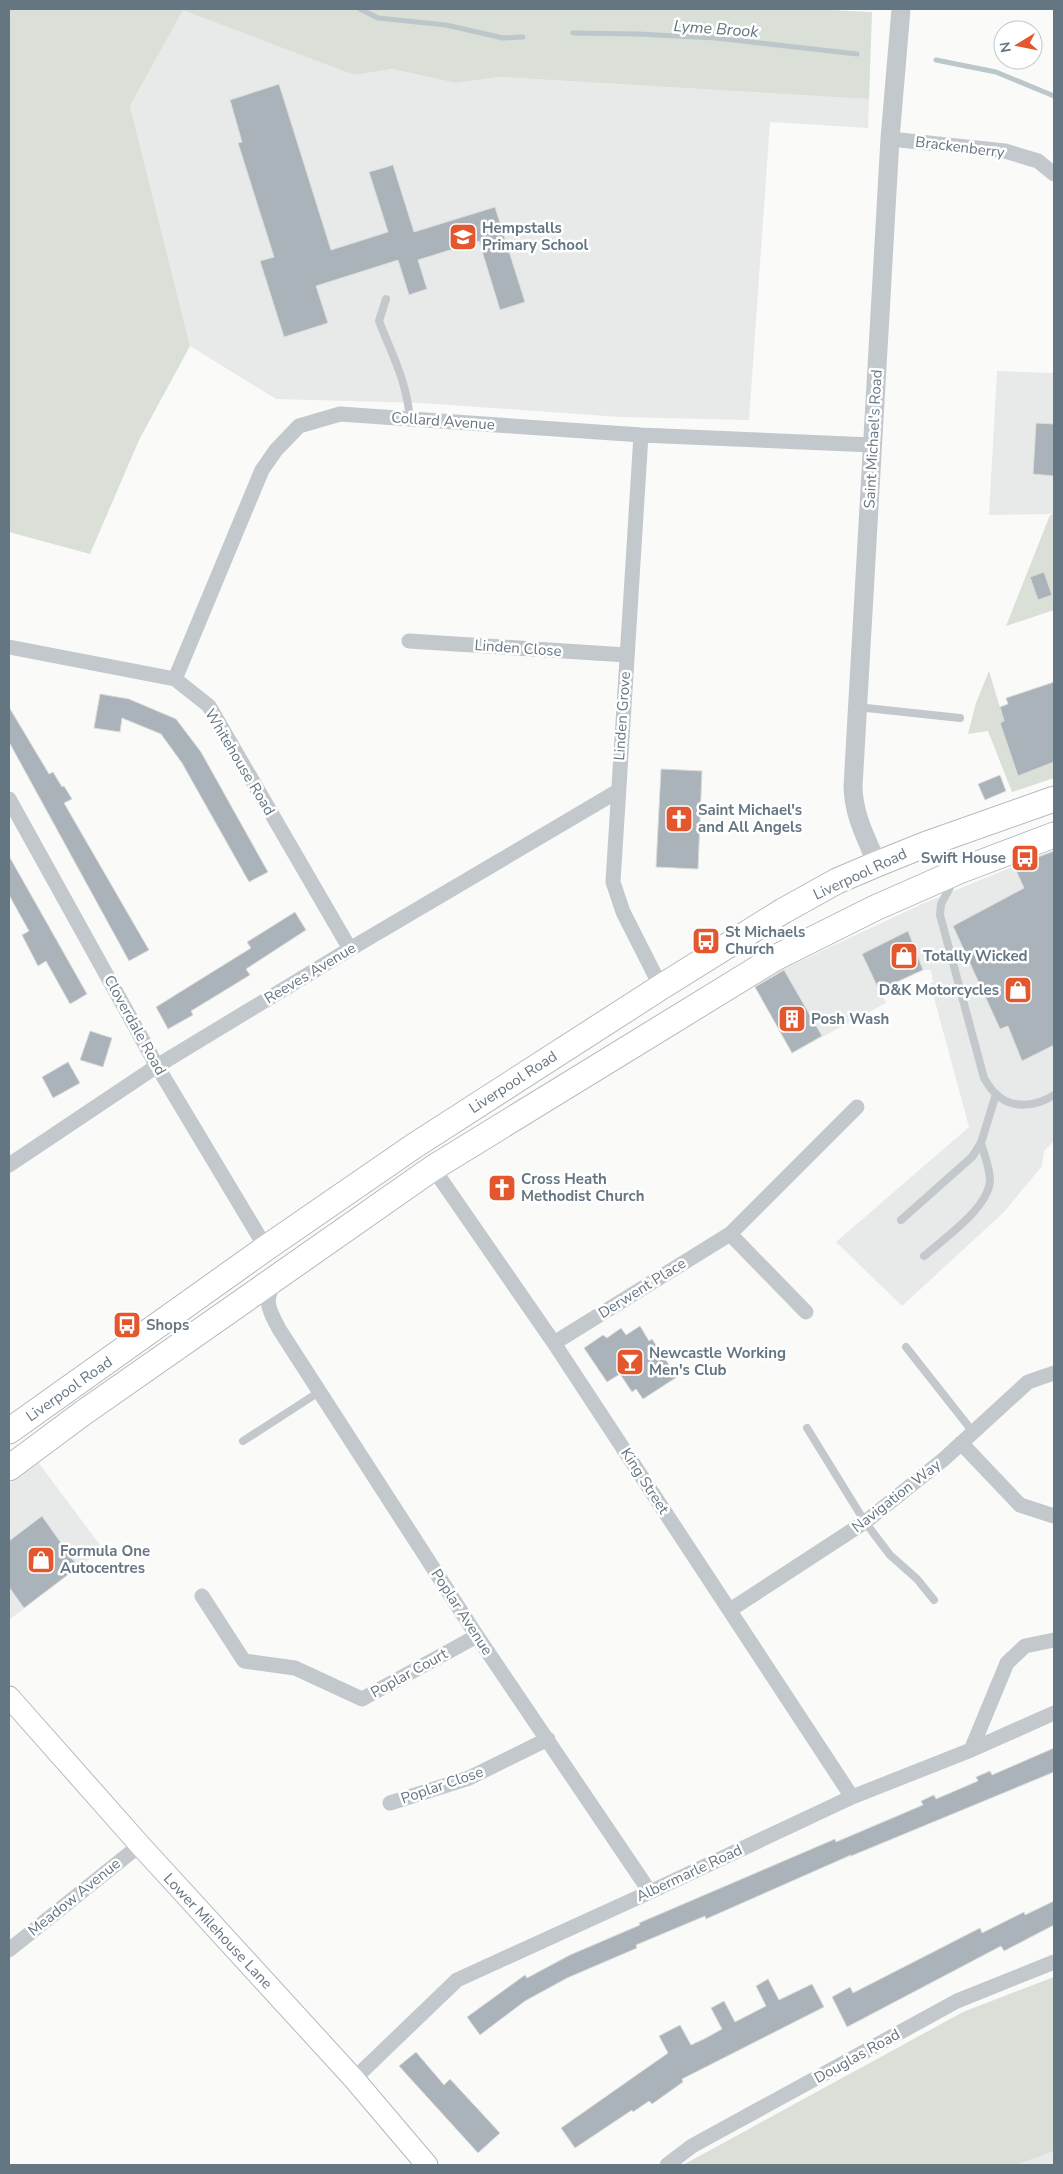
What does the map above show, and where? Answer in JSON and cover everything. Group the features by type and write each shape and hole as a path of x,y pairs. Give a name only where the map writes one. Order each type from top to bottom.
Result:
{"highway":[{"name":"Liverpool Road","path":"9,1431 266,1248 414,1146 783,911 837,881 881,874 924,845 1054,798"},
{"name":"Liverpool Road","path":"9,1468 83,1412 433,1168 775,958 875,908 959,870 1054,835"},
{"path":"875,908 881,874 996,842 1054,835"}],"main road":[{"name":"Lower Milehouse Lane","path":"9,1697 140,1845 354,2079 427,2165"}],"street":[{"name":"Saint Michael's Road","path":"881,874 857,818 854,802 857,707 890,139 901,9"},
{"name":"Brackenberry","path":"890,139 1005,150 1038,161 1054,174"},
{"name":"Collard Avenue","path":"175,679 262,470 276,450 299,426 340,414 641,435 872,445"},
{"name":"Linden Grove","path":"641,435 613,882 623,912 661,987"},
{"name":"Linden Close","path":"409,641 626,655"},
{"name":"Whitehouse Road","path":"9,647 175,679 209,706 350,949"},
{"name":"Reeves Avenue","path":"9,1165 157,1066 350,949 618,791"},
{"name":"Cloverdale Road","path":"9,799 157,1066 266,1248"},
{"name":"Derwent Place","path":"554,1343 730,1234 857,1107"},
{"name":"King Street","path":"433,1168 554,1343 852,1797"},
{"path":"730,1234 806,1312"},
{"name":"Poplar Avenue","path":"278,1276 269,1293 267,1305 278,1329 477,1636 650,1892"},
{"name":"Navigation Way","path":"730,1610 865,1522 961,1443 1028,1382 1054,1372"},
{"path":"961,1443 1020,1505 1054,1516"},
{"name":"Poplar Court","path":"202,1596 244,1661 295,1668 362,1699 477,1636"},
{"path":"971,1750 1007,1663 1025,1646 1054,1640"},
{"name":"Albermarle Road","path":"354,2079 456,1980 852,1797 971,1750 1054,1713"},
{"name":"Poplar Close","path":"390,1803 469,1778 548,1739"},
{"name":"Meadow Avenue","path":"9,1950 140,1845"},
{"name":"Douglas Road","path":"667,2165 692,2146 957,2001 1054,1962"}],"lane":[{"path":"386,299 379,321 399,366 408,398 410,419"},
{"path":"857,707 960,718"},
{"path":"959,870 941,904 940,915 984,1078 996,1094 1012,1104 1027,1105 1045,1101 1054,1095"},
{"path":"901,1220 972,1157 981,1143 996,1094"},
{"path":"924,1256 952,1232 983,1201 990,1179 981,1143"},
{"path":"906,1347 973,1432"},
{"path":"243,1442 319,1392"},
{"path":"807,1428 865,1522 890,1555 917,1579 934,1600"}],"shaded area":[{"path":"9,9 810,9 872,12 869,99 498,77 456,83 392,69 354,75 183,10 130,106 190,346 139,440 90,554 9,532"},
{"name":"Hempstalls Primary School","path":"183,9 354,75 392,69 456,83 498,77 869,99 868,128 770,122 749,420 620,417 422,403 276,399 190,346 130,106"},
{"path":"997,371 1054,373 1054,514 989,515"},
{"path":"1054,514 1054,610 1006,626 1050,515"},
{"path":"989,671 1004,721 1000,723 1018,776 1054,762 1054,778 1012,792 988,731 968,734 976,703"},
{"path":"1054,851 1054,1141 1044,1151 1042,1166 1004,1212 902,1306 836,1242 969,1127 930,983 933,982 931,970 923,970 880,990 886,1003 792,1053 754,986 783,969 922,904"},
{"path":"38,1462 103,1549 9,1620 9,1484"},
{"path":"1054,1977 1054,2151 1016,2165 683,2165 963,2012"},
{"path":"1054,2151 1054,2165 1016,2165 1040,2156"}],"building":[{"path":"279,84 331,250 388,232 369,172 393,165 414,232 495,207 525,302 500,310 479,241 418,260 427,289 409,295 398,260 316,286 328,323 284,337 260,261 274,257 238,143 242,142 230,100"},
{"path":"1036,423 1054,424 1054,476 1033,474"},
{"path":"1044,572 1052,595 1038,600 1030,577"},
{"path":"1054,682 1054,762 1018,776 1000,723 1004,721 1000,707 1008,704 1006,698"},
{"path":"100,694 129,699 176,719 201,752 268,872 249,882 182,763 161,734 122,718 120,732 94,728"},
{"path":"9,707 49,774 53,772 72,799 64,803 149,950 129,961 9,742"},
{"name":"Saint Michael's and All Angels","path":"661,769 702,771 698,869 656,867"},
{"path":"1000,775 1006,791 985,800 978,784"},
{"name":"D&K Motorcycles","path":"1054,851 1054,1045 1022,1061 1008,1026 1000,1029 953,926 1024,888 1014,866"},
{"path":"9,856 87,994 70,1004 46,961 38,966 22,935 29,931 9,895"},
{"path":"295,912 306,930 246,969 250,975 191,1011 193,1015 168,1029 156,1007 251,948 247,942"},
{"path":"908,931 923,970 879,990 862,954"},
{"name":"Posh Wash","path":"784,970 822,1036 792,1053 755,987"},
{"path":"90,1031 112,1038 103,1067 80,1060"},
{"path":"68,1062 80,1083 53,1098 42,1077"},
{"name":"Newcastle Working Men's Club","path":"640,1326 649,1341 652,1339 677,1377 643,1399 636,1389 632,1392 620,1374 607,1382 584,1348 603,1335 607,1338 621,1328 626,1335"},
{"name":"Formula One Autocentres","path":"42,1516 78,1567 24,1608 9,1587 9,1541"},
{"path":"1054,1748 1054,1772 851,1855 706,1919 705,1916 636,1945 637,1948 567,1978 525,2001 480,2035 467,2017 525,1975 527,1978 570,1955 640,1925 639,1923 835,1839 836,1842 923,1805 921,1801 934,1795 936,1799 978,1781 976,1777 990,1771 992,1775"},
{"path":"1054,1901 1054,1925 1004,1951 1001,1946 847,2027 832,1997 850,1987 853,1993 980,1928 982,1933 1024,1912 1025,1915"},
{"path":"768,1979 779,2000 812,1984 824,2007 682,2079 683,2082 652,2104 649,2101 633,2112 632,2110 575,2148 561,2128 668,2053 659,2036 680,2025 691,2045 706,2038 722,2029 711,2008 724,2001 735,2022 766,2006 756,1986"},
{"path":"416,2052 444,2085 450,2079 500,2133 478,2153 399,2066"}],"waterway":[{"name":"Lyme Brook","path":"360,9 378,18 446,25 503,38 523,37"},
{"name":"Lyme Brook","path":"573,33 716,38 857,54"},
{"path":"936,60 996,72 1054,96"}],"place":[{"name":"Hempstalls Primary School","path":"463,237"},
{"name":"Saint Michael's and All Angels","path":"679,819"},
{"name":"Swift House","path":"1025,858"},
{"name":"St Michaels Church","path":"706,941"},
{"name":"Totally Wicked","path":"904,956"},
{"name":"D&K Motorcycles","path":"1018,990"},
{"name":"Posh Wash","path":"792,1019"},
{"name":"Cross Heath Methodist Church","path":"502,1188"},
{"name":"Shops","path":"127,1325"},
{"name":"Newcastle Working Men's Club","path":"630,1362"},
{"name":"Formula One Autocentres","path":"41,1560"}]}
